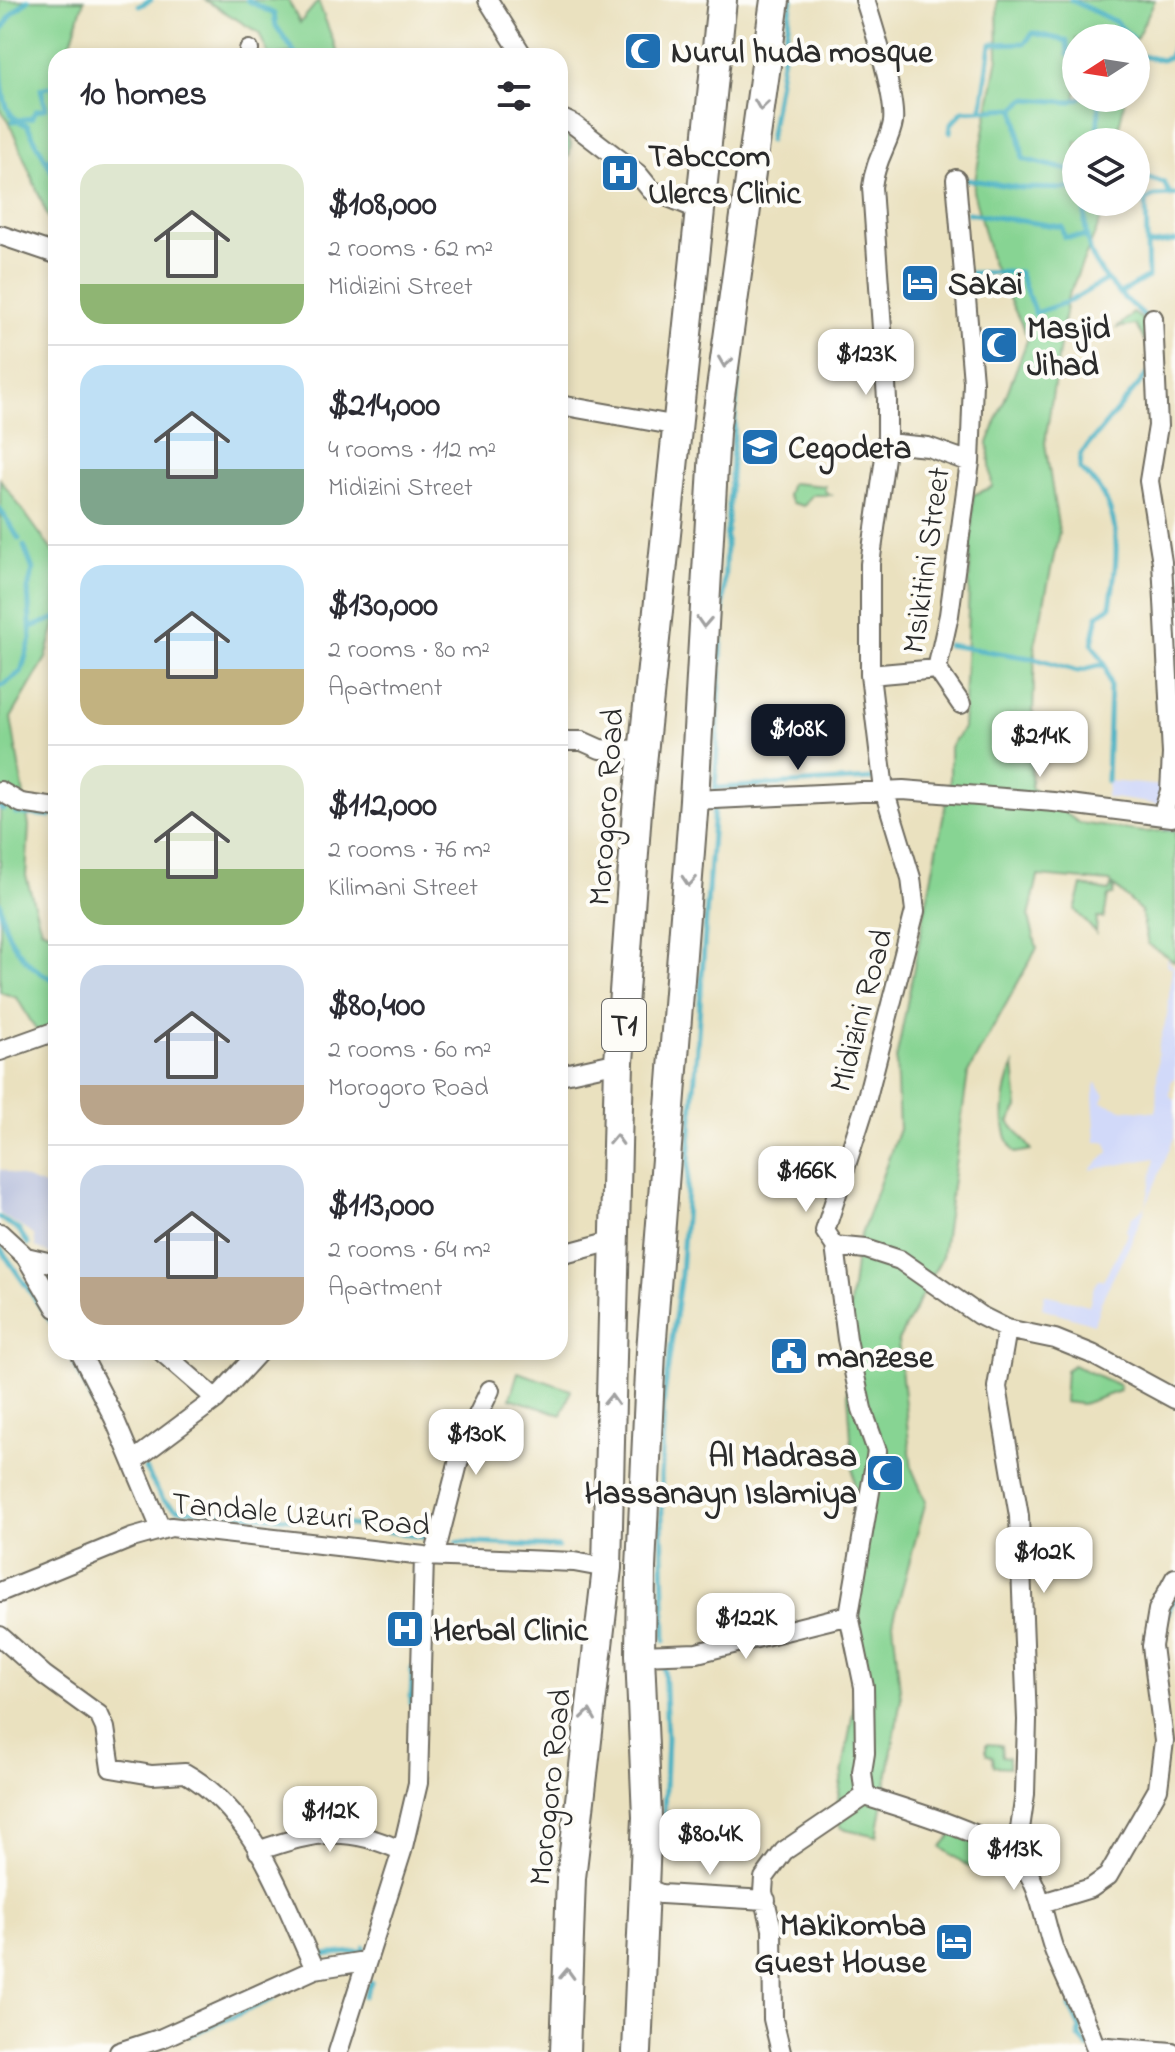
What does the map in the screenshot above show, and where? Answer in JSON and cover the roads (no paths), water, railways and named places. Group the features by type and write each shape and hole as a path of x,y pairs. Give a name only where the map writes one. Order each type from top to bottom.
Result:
{"highway":[{"name":"Morogoro Road","path":"565,2052 571,1878 607,1568 619,1062 642,750 722,0"},
{"name":"T1","path":"637,2052 647,1817 640,1655 651,1351 694,800 715,432 775,0"}],"street":[{"path":"488,0 518,48"},
{"name":"Midizini Road","path":"849,1615 877,1451 862,1409 847,1339 835,1246 827,1238 825,1224 857,1133 884,1019 914,923 915,901 884,790 870,675 870,564 887,443 882,295 872,187 877,157 893,123 879,44 865,0"},
{"path":"568,122 638,174 651,190 700,210"},
{"name":"Msikitini Street","path":"956,179 973,382 970,462 949,615 937,669 961,704"},
{"path":"0,235 48,251"},
{"path":"694,800 884,790 1024,799 1169,817 1172,754 1162,562 1149,481 1158,426 1153,318"},
{"path":"568,406 678,426"},
{"path":"887,443 928,447 970,462"},
{"path":"870,675 937,669"},
{"path":"568,741 582,741 600,749 642,750"},
{"path":"0,791 21,803 48,807"},
{"path":"0,1051 48,1034"},
{"path":"569,1074 619,1062"},
{"path":"0,1233 26,1257 48,1294"},
{"path":"568,1253 616,1240"},
{"path":"835,1246 866,1249 900,1260 945,1294 1007,1329 1055,1339 1092,1354 1175,1399"},
{"path":"26,1257 48,1262"},
{"path":"1007,1329 997,1387 1019,1516 1027,1720 1025,1794 1016,1857"},
{"path":"84,1360 133,1461 161,1529"},
{"path":"171,1360 216,1399"},
{"path":"133,1461 216,1399 252,1360"},
{"path":"338,2052 402,1851 418,1783 429,1555 462,1448 490,1390"},
{"name":"Tandale Uzuri Road","path":"0,1592 161,1529 429,1555 574,1562 607,1568"},
{"path":"1042,1903 1091,1888 1108,1876 1158,1789 1169,1740 1152,1646 1158,1610 1175,1578"},
{"path":"640,1655 697,1653 849,1615 864,1687 865,1753 862,1772 865,1796"},
{"path":"0,1636 44,1675 99,1715 105,1728 111,1768 152,1775 185,1773 231,1807 258,1851 315,1969"},
{"path":"865,1796 935,1818 1016,1857 1042,1903 1053,1947 1096,2049 1172,2052"},
{"path":"781,2052 773,2019 772,1929 763,1892 764,1878 775,1859 865,1796"},
{"path":"258,1851 290,1839 334,1833 364,1834 402,1851"},
{"path":"645,1888 668,1895 766,1900"},
{"path":"119,2052 162,2038 315,1969 365,1961"}],"waterway":[{"path":"0,33 12,14 28,0"},
{"path":"139,6 151,0"},
{"path":"247,0 274,14 276,26 291,48"},
{"path":"769,141 792,0"},
{"path":"1071,0 1118,24"},
{"path":"0,51 1,33"},
{"path":"982,107 991,44 1025,43 1033,33 1062,40"},
{"path":"1150,58 1162,60 1170,57 1175,35"},
{"path":"0,56 7,108 18,121 27,125 48,164"},
{"path":"13,121 31,118 36,111 46,108 41,89 48,87"},
{"path":"1015,108 1026,99 1062,102"},
{"path":"950,132 951,124 963,111 1015,108 1023,159 1062,169"},
{"path":"1098,128 1099,112"},
{"path":"1150,178 1164,183 1171,196"},
{"path":"966,179 1021,188 1062,189"},
{"path":"1147,245 1146,201 1154,196 1175,195"},
{"path":"968,213 1062,227 1064,237 1085,237"},
{"path":"1085,216 1087,240 1100,270 1109,283 1149,320"},
{"path":"1120,293 1148,277 1147,245 1175,241"},
{"path":"967,273 1019,272 1035,313 1070,301 1104,281"},
{"path":"715,795 726,544 740,349"},
{"path":"1107,781 1110,686 1105,664 1092,644 1098,615 1110,607 1115,569 1115,532 1105,499 1095,483 1080,469 1081,454 1149,372"},
{"path":"0,509 19,539"},
{"path":"0,687 21,672 31,639 28,589 33,570 24,546"},
{"path":"32,627 48,621"},
{"path":"948,645 1037,659 1078,671 1105,664"},
{"path":"715,788 873,779"},
{"path":"665,1641 661,1477 664,1396 681,1274 714,805"},
{"path":"0,807 4,809"},
{"path":"16,813 48,816"},
{"path":"0,903 6,927 18,950 25,960 48,976"},
{"path":"0,1218 19,1230 28,1244"},
{"path":"0,1248 48,1317"},
{"path":"43,1267 48,1276"},
{"path":"73,1360 106,1430 118,1447"},
{"path":"145,1469 163,1500 177,1509 326,1521 429,1538"},
{"path":"457,1542 558,1547"},
{"path":"1164,1622 1174,1598"},
{"path":"663,1836 667,1738 664,1665"},
{"path":"411,1705 412,1668"},
{"path":"981,1846 1013,1866"},
{"path":"315,1949 322,1955 363,1951 364,1947"},
{"path":"365,1996 371,1982"},
{"path":"190,2035 273,1999"},
{"path":"1070,2007 1080,2029 1079,2037 1088,2047"}],"place":[{"name":"Nurul huda mosque","path":"643,51"},
{"name":"Tabccom Ulercs Clinic","path":"620,173"},
{"name":"Sakai","path":"920,283"},
{"name":"Masjid Jihad","path":"999,345"},
{"name":"Cegodeta","path":"760,447"},
{"name":"manzese","path":"789,1356"},
{"name":"Al Madrasa Hassanayn Islamiya","path":"885,1473"},
{"name":"Herbal Clinic","path":"405,1629"},
{"name":"Makikomba Guest House","path":"954,1942"}]}
